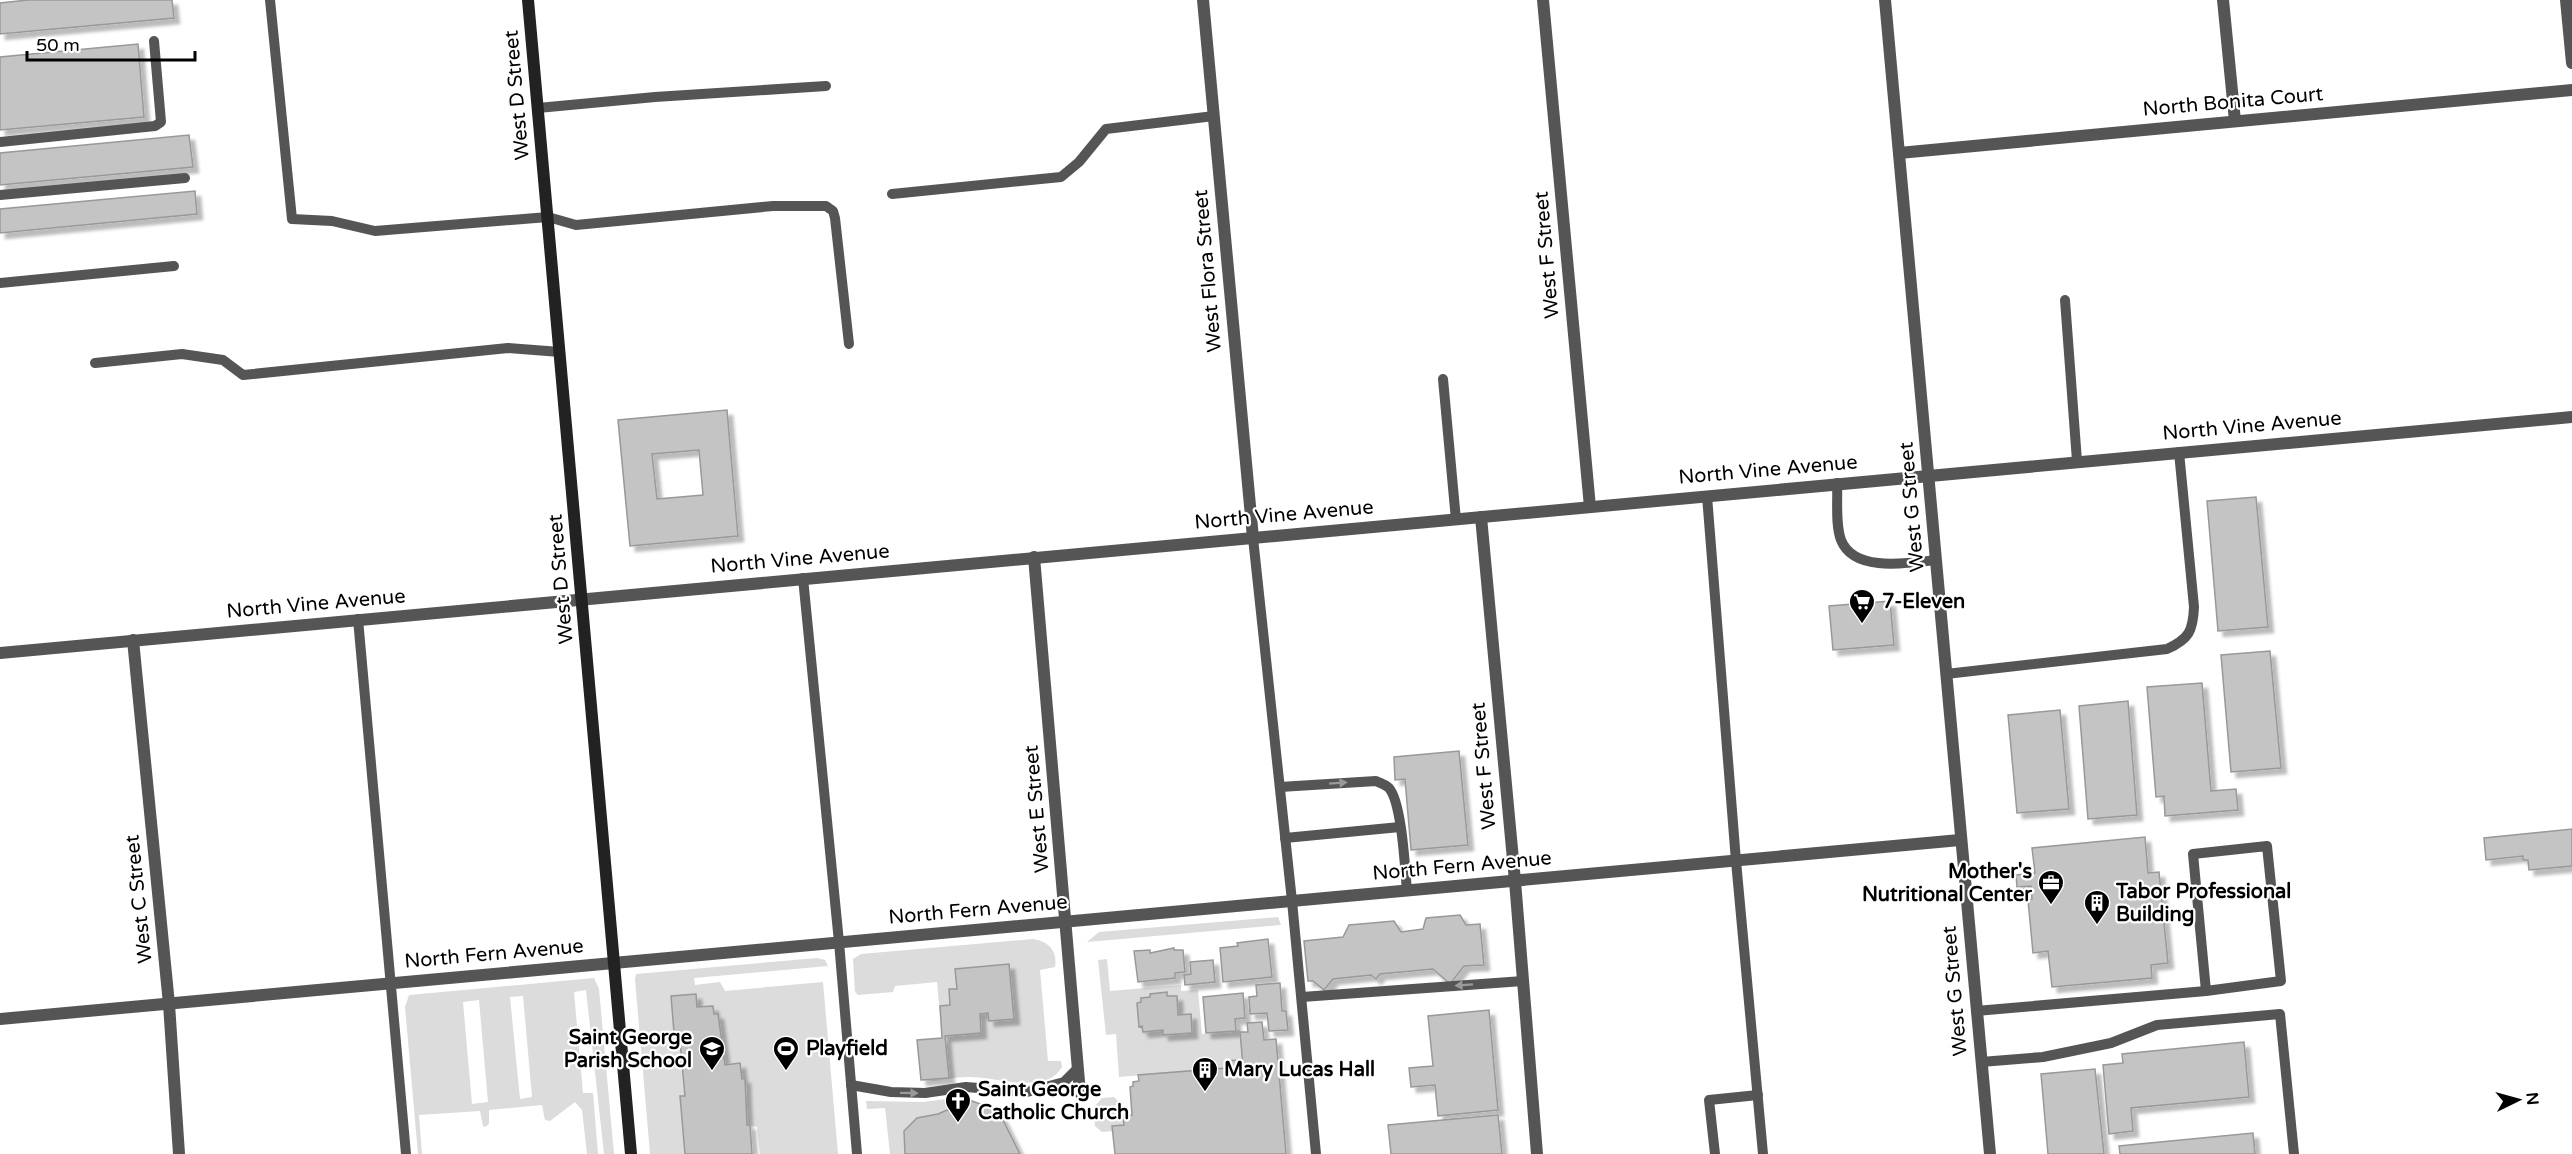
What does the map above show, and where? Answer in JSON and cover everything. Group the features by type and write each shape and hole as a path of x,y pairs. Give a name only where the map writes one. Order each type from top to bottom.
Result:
{"main road":[{"name":"West D Street","path":"528,0 631,1154"}],"street":[{"name":"West Flora Street","path":"1203,0 1253,538"},
{"name":"West F Street","path":"1543,0 1590,507"},
{"name":"West G Street","path":"1885,0 1990,1154"},
{"path":"2223,0 2235,122"},
{"path":"2566,0 2572,63"},
{"name":"North Bonita Court","path":"1899,153 2572,90"},
{"name":"North Vine Avenue","path":"0,653 2572,417"},
{"name":"West F Street","path":"1480,517 1515,881 1537,1154"},
{"name":"West E Street","path":"1034,557 1080,1093"},
{"name":"West C Street","path":"133,640 169,1004 179,1154"},
{"name":"North Fern Avenue","path":"0,1019 1960,840"}],"lane":[{"path":"270,0 292,219 332,221 375,231 548,217 576,225 773,206 826,206 833,211 835,218 849,344"},
{"path":"0,141 155,126 161,122 154,41"},
{"path":"538,108 655,97 826,86"},
{"path":"892,194 1061,177 1079,162 1106,129 1214,116"},
{"path":"0,195 185,178"},
{"path":"0,283 174,266"},
{"path":"2065,300 2077,461"},
{"path":"95,363 182,354 223,360 243,375 508,348 560,352"},
{"path":"1443,380 1456,519"},
{"path":"1946,674 2167,649 2183,641 2193,620 2194,607 2179,452"},
{"path":"1837,483 1840,538 1847,551 1864,559 1890,565 1936,560"},
{"path":"1707,496 1736,861 1763,1154"},
{"path":"1253,538 1293,901 1316,1154"},
{"path":"803,578 839,942 857,1154"},
{"path":"358,619 406,1154"},
{"path":"1280,787 1377,781 1389,788 1400,827 1407,891"},
{"path":"1286,838 1400,827"},
{"path":"1976,1011 2206,991 2281,981 2267,846 2193,854 2206,991"},
{"path":"1302,997 1523,981"},
{"path":"1981,1062 2043,1057 2111,1043 2157,1025 2280,1014 2294,1154"},
{"path":"851,1085 901,1093 925,1093 966,1087 1027,1092 1064,1082 1078,1068"},
{"path":"1714,1154 1709,1100 1758,1095"}],"path":[{"path":"675,1064 682,1064"}],"shaded area":[{"path":"1278,917 1281,925 1087,942 1099,932"},
{"path":"1033,939 1051,948 1056,961 1055,967 1040,970 1048,1061 1061,1061 1062,1067 1054,1076 1044,1081 1032,1083 979,1077 921,1080 917,1040 942,1038 937,982 895,986 893,992 858,995 855,992 853,959 861,954"},
{"name":"Playfield","path":"817,958 825,960 828,966 694,978 695,985 720,982 725,991 823,982 838,1154 760,1154 757,1127 747,1125 746,1079 742,1079 740,1064 725,1065 718,1014 714,1014 713,1006 697,1007 695,994 671,996 674,1031 679,1031 685,1096 680,1096 685,1154 650,1154 636,974"},
{"path":"1107,959 1110,991 1181,985 1181,991 1198,990 1202,1034 1240,1030 1243,1066 1240,1067 1239,1060 1226,1061 1226,1068 1119,1077 1116,1034 1106,1035 1098,960"},
{"path":"594,978 599,989 614,1154 604,1154 586,990 574,992 583,1093 593,1093 598,1154 587,1154 582,1110 575,1102 550,1121 545,1120 542,1105 489,1110 489,1124 485,1127 480,1111 419,1115 422,1154 418,1154 405,1007 409,995","holes":["523,996 532,1097 520,1099 510,997","479,1000 488,1102 472,1104 463,1002"]},
{"path":"969,1096 964,1114 947,1110 920,1119 910,1125 904,1131 905,1154 890,1154 885,1108 867,1109 866,1101 923,1102"},
{"path":"1114,1097 1121,1104 1124,1125 1112,1126 1113,1131 1102,1132 1095,1126 1093,1108 1102,1098"}],"building":[{"path":"28,0 172,0 174,18 0,34 0,3"},
{"path":"138,44 144,117 0,130 0,57"},
{"path":"189,135 193,167 0,185 0,153"},
{"path":"195,191 197,214 0,233 0,209"},
{"path":"727,410 738,536 630,546 618,420","holes":["699,450 703,495 657,499 652,454"]},
{"path":"2256,497 2268,627 2218,631 2207,501"},
{"name":"7-Eleven","path":"1890,601 1894,645 1833,650 1829,606"},
{"path":"2270,651 2281,768 2231,772 2221,655"},
{"path":"2202,683 2211,791 2236,789 2238,810 2165,816 2164,796 2156,797 2147,687"},
{"path":"2128,701 2137,815 2088,819 2079,706"},
{"path":"2060,710 2069,809 2017,813 2008,715"},
{"path":"1459,751 1468,845 1411,850 1405,779 1395,780 1394,757"},
{"path":"2572,829 2572,866 2529,870 2528,860 2523,860 2523,856 2486,860 2484,838"},
{"name":"Tabor Professional Building","path":"2145,837 2148,873 2159,872 2168,963 2151,965 2152,978 2052,987 2048,951 2033,953 2028,900 2032,899 2031,886 2017,887 2016,875 2035,873 2032,848"},
{"path":"1460,915 1466,925 1480,924 1484,965 1464,966 1450,984 1433,969 1380,974 1376,979 1371,975 1333,979 1324,990 1313,981 1308,981 1304,941 1343,937 1349,925 1394,921 1401,932 1423,929 1426,918"},
{"path":"1268,939 1272,977 1223,982 1220,948"},
{"path":"1174,948 1174,950 1183,950 1185,972 1175,973 1175,978 1138,982 1134,951 1150,950 1150,953"},
{"path":"1213,960 1215,982 1185,985 1184,975 1191,974 1190,962"},
{"path":"1009,964 1014,1019 989,1021 988,1013 980,1014 981,1033 945,1036 949,1078 921,1080 917,1040 942,1038 940,1006 950,1005 949,989 957,989 955,969"},
{"path":"1280,983 1282,1011 1286,1011 1288,1030 1269,1031 1267,1013 1250,1014 1249,997 1257,996 1256,985"},
{"path":"1167,992 1167,996 1177,996 1178,1015 1191,1014 1192,1033 1163,1035 1163,1030 1143,1032 1142,1026 1139,1027 1137,1003 1141,1002 1141,998 1150,997 1150,994"},
{"path":"1243,993 1245,1018 1235,1019 1236,1031 1206,1033 1203,997"},
{"name":"Saint George Parish School","path":"696,994 697,1007 713,1006 714,1014 718,1014 725,1065 740,1063 742,1079 745,1078 747,1125 750,1125 752,1154 685,1154 680,1096 685,1096 679,1031 674,1032 671,996"},
{"path":"1489,1010 1498,1110 1438,1116 1435,1085 1411,1087 1409,1068 1433,1066 1428,1016"},
{"name":"Mary Lucas Hall","path":"1262,1022 1264,1040 1276,1039 1286,1154 1115,1154 1112,1126 1124,1125 1123,1116 1132,1115 1130,1087 1133,1086 1133,1082 1139,1081 1138,1075 1226,1068 1225,1061 1239,1060 1240,1067 1243,1066 1240,1032 1248,1032 1247,1023"},
{"path":"2244,1042 2249,1097 2131,1108 2133,1131 2109,1134 2103,1065 2123,1063 2122,1054"},
{"path":"2095,1069 2104,1154 2048,1154 2041,1074"},
{"name":"Saint George Catholic Church","path":"969,1100 998,1110 1020,1154 905,1154 904,1131 917,1118 947,1110 964,1114"},
{"path":"1498,1115 1502,1154 1391,1154 1388,1125"},
{"path":"2253,1133 2255,1154 2120,1154 2119,1146"}],"place":[{"name":"7-Eleven","path":"1862,625"},
{"name":"Mother's Nutritional Center","path":"2051,906"},
{"name":"Tabor Professional Building","path":"2097,926"},
{"name":"Saint George Parish School","path":"712,1072"},
{"name":"Playfield","path":"786,1072"},
{"name":"Mary Lucas Hall","path":"1205,1093"},
{"name":"Saint George Catholic Church","path":"958,1124"}]}
